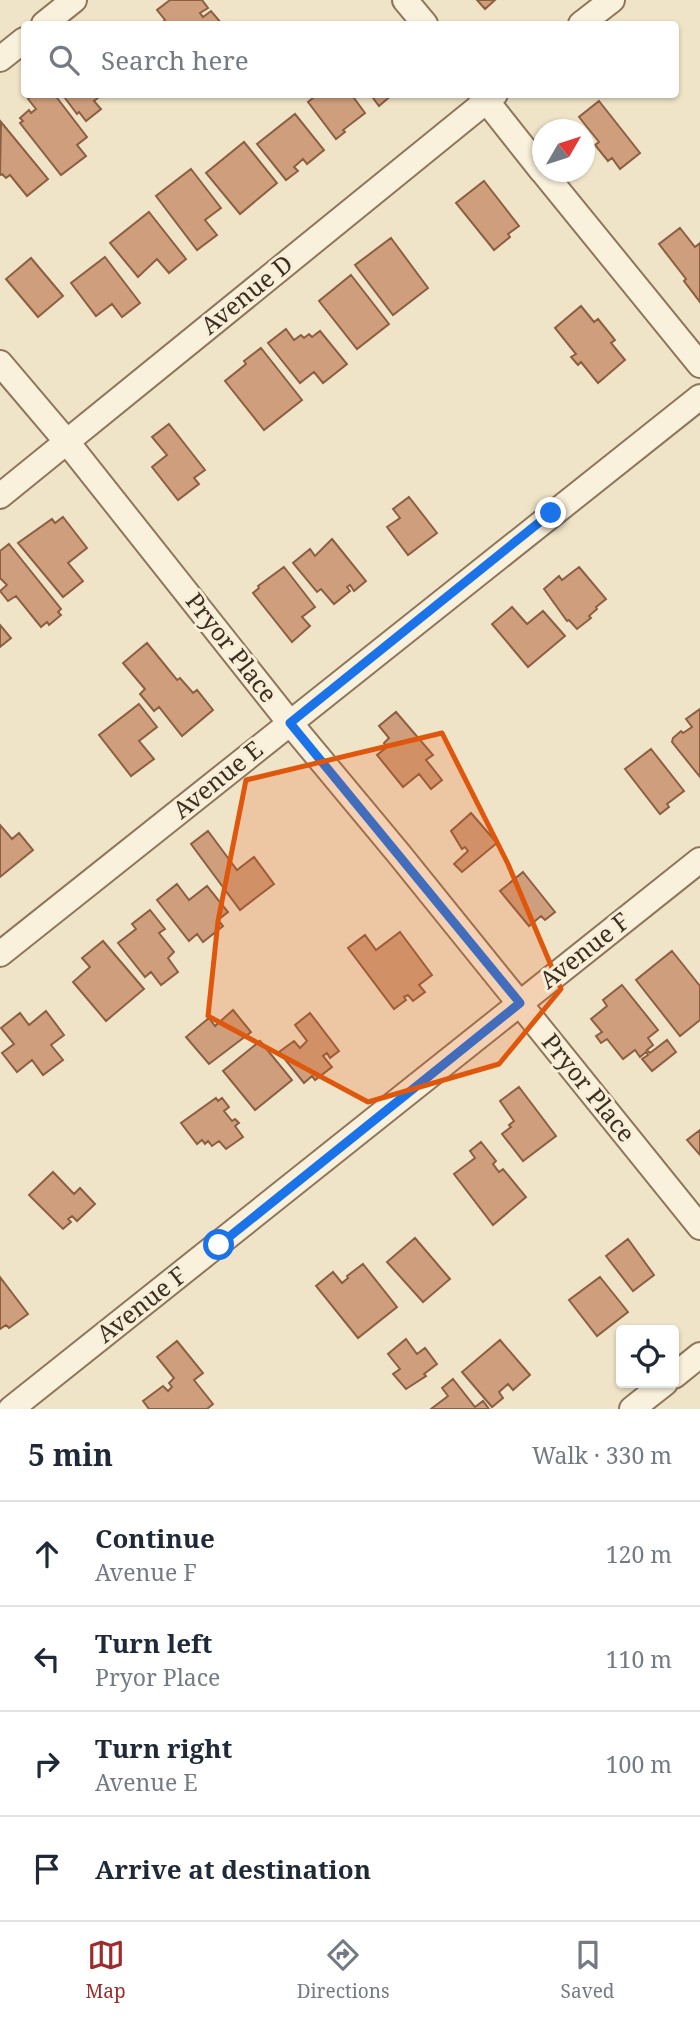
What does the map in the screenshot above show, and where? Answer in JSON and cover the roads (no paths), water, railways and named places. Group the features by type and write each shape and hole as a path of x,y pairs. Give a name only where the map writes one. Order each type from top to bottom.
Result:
{"street":[{"path":"48,21 74,0"},
{"path":"405,0 422,21"},
{"path":"586,21 612,0"},
{"path":"0,59 21,42"},
{"name":"Avenue D","path":"0,496 487,98"},
{"path":"489,98 532,156"},
{"path":"552,182 700,365"},
{"name":"Pryor Place","path":"0,363 67,442 290,723 700,1227"},
{"name":"Avenue E","path":"0,954 700,397"},
{"name":"Avenue F","path":"11,1409 700,860"},
{"path":"679,1372 700,1355"},
{"path":"632,1409 659,1388"}]}
